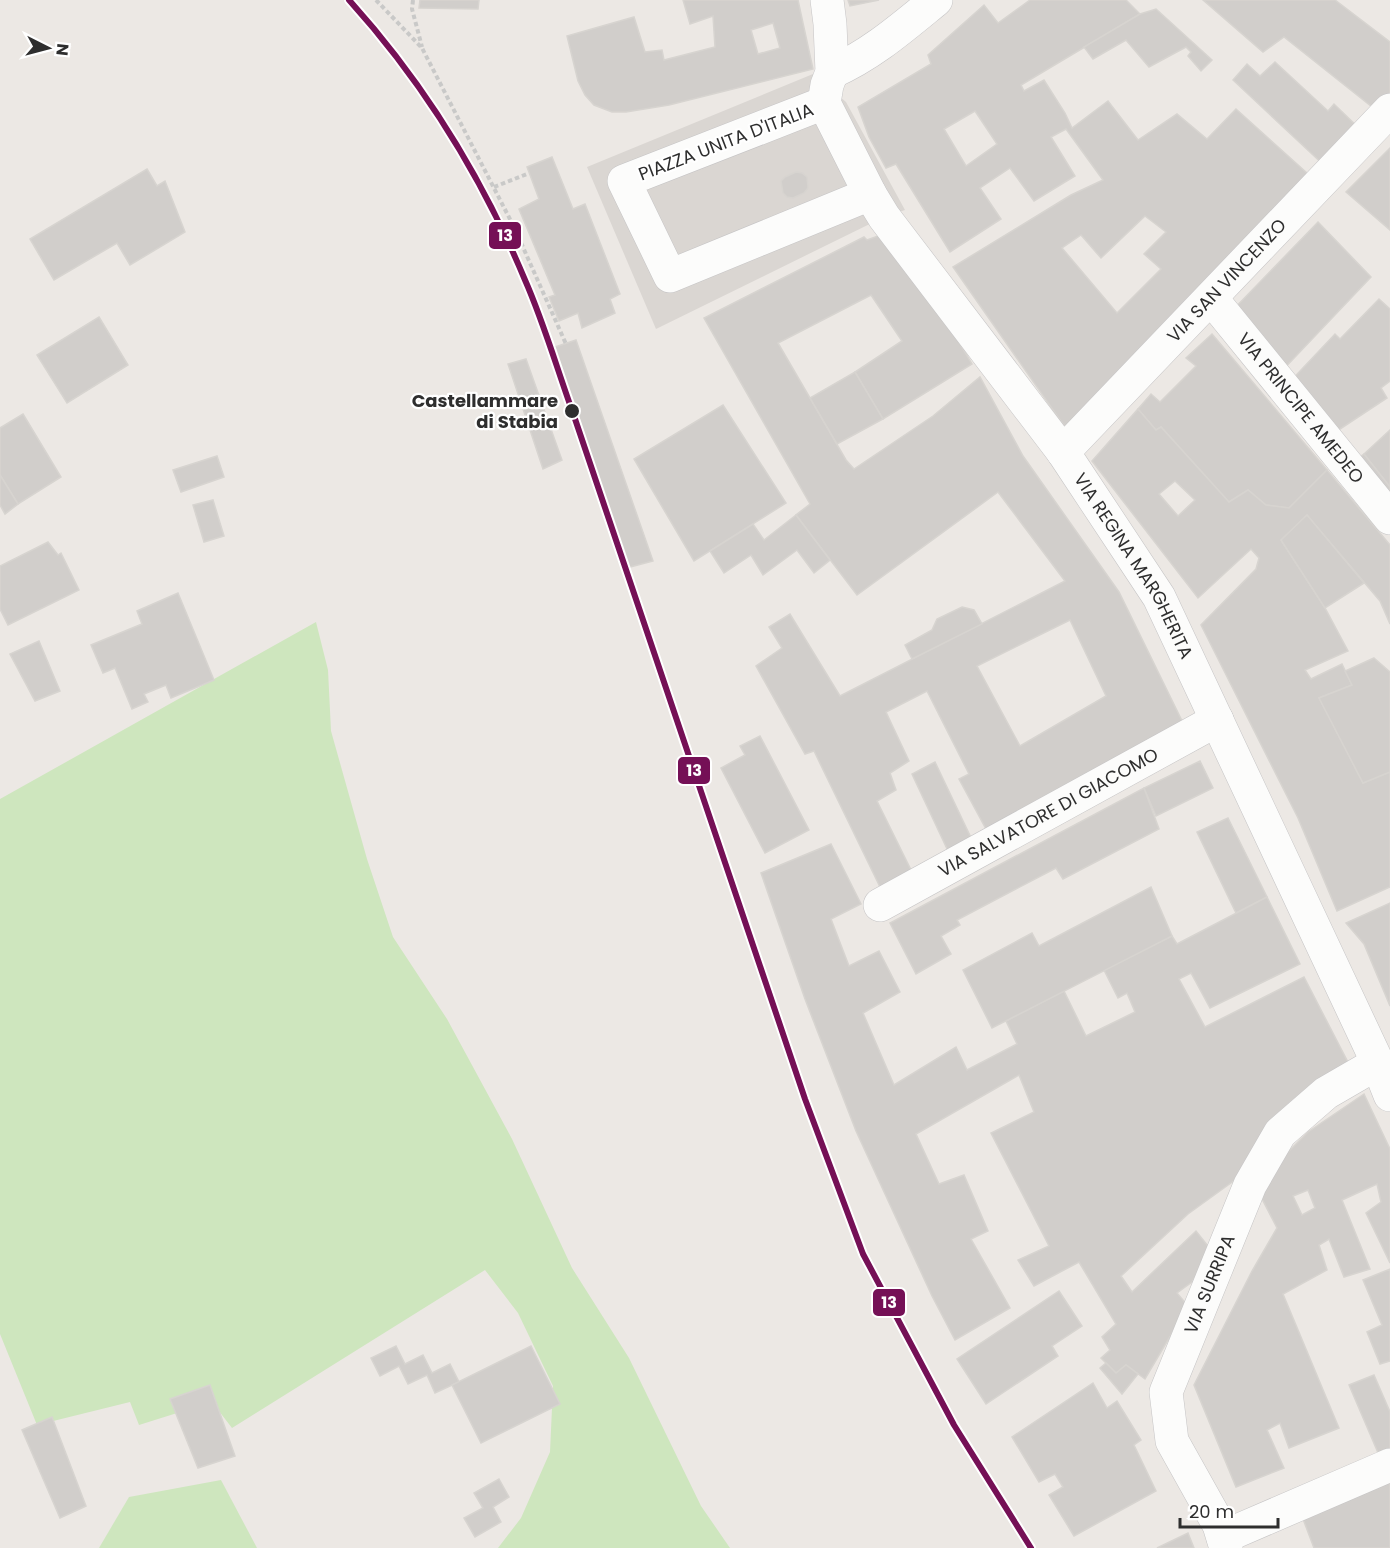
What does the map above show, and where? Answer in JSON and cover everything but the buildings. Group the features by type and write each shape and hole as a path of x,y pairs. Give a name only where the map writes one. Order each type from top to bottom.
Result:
{"street":[{"path":"824,104 832,72 830,24 826,0"},
{"path":"832,72 855,62 898,32 936,0"},
{"name":"PIAZZA UNITA D'ITALIA","path":"824,104 624,181 670,276 870,194"},
{"name":"VIA REGINA MARGHERITA","path":"824,104 884,217 1063,452 1160,597 1217,720 1380,1055 1390,1095"},
{"name":"VIA SAN VINCENZO","path":"1063,452 1390,110"},
{"name":"VIA PRINCIPE AMEDEO","path":"1211,298 1390,518"},
{"name":"VIA SALVATORE DI GIACOMO","path":"880,904 1217,720"},
{"name":"VIA SURRIPA","path":"1224,1542 1219,1525 1172,1441 1166,1392 1250,1185 1280,1133 1326,1093 1380,1055"},
{"path":"1224,1542 1390,1465"}],"path":[{"path":"376,0 422,48"},
{"path":"413,0 412,9 422,48 514,227 566,344"},
{"path":"494,187 527,174"}],"green space":[{"path":"316,622 328,670 331,731 367,859 393,937 447,1019 512,1139 572,1268 629,1358 701,1506 730,1548 498,1548 521,1518 550,1452 553,1386 518,1313 485,1270 232,1428 212,1402 139,1425 130,1402 37,1425 0,1334 0,799"},
{"path":"221,1480 257,1548 99,1548 129,1497"}],"shaded area":[{"path":"813,74 846,102 905,210 884,217 656,329 587,167"}],"transit line":[{"name":"13","path":"349,0 402,64 449,132 490,204 525,280 573,413 805,1099 863,1254 954,1425 1031,1548"}],"place":[{"name":"Castellammare di Stabia","path":"572,411"}]}
